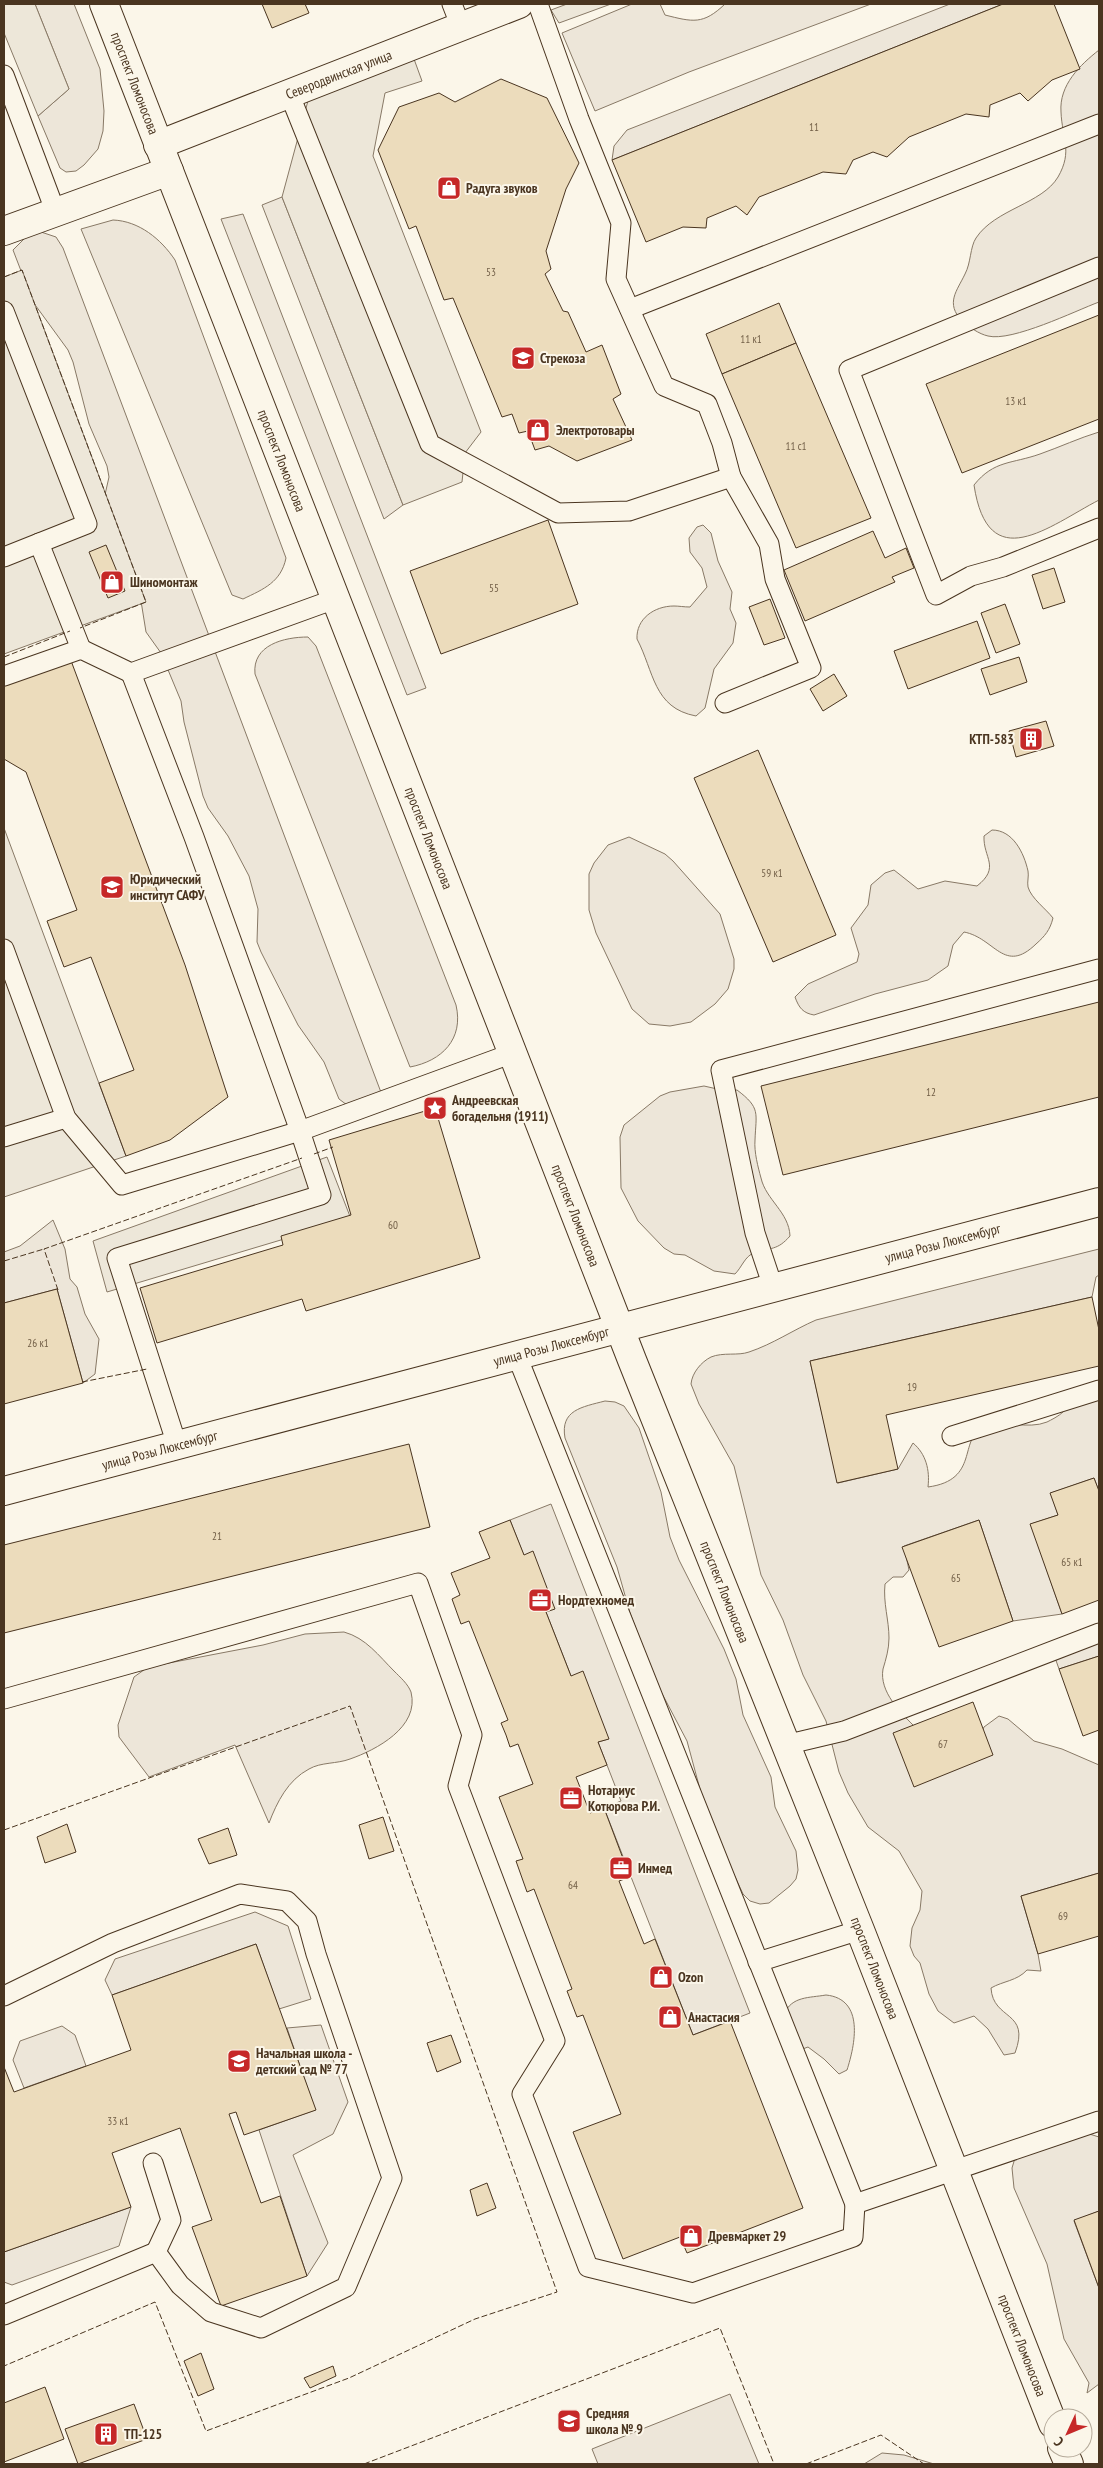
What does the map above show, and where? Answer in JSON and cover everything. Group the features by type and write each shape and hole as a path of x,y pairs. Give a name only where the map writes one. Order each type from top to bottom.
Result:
{"main road":[{"name":"проспект Ломоносова","path":"104,4 620,1327 860,1930 1047,2408"},
{"name":"Северодвинская улица","path":"158,145 289,93 456,15 520,4"},
{"path":"4,232 169,171"},
{"name":"улица Розы Люксембург","path":"4,1491 517,1356 773,1286 1099,1202"}],"lane":[{"path":"538,4 579,119 621,223 616,279 664,386 707,404 722,443 731,477 769,544 775,579 811,668 725,703"},
{"path":"4,75 56,213"},
{"path":"289,93 430,444 558,513 629,511 731,477"},
{"path":"630,309 1099,124"},
{"path":"1099,267 849,370 936,595 971,576 1003,567 1099,528"},
{"path":"4,311 87,524 4,557"},
{"path":"39,543 81,648 131,673 194,836 300,1131 321,1195 117,1258 177,1445"},
{"path":"131,673 335,599"},
{"path":"4,676 81,648"},
{"path":"4,949 66,1118 122,1185 300,1131 513,1053"},
{"path":"773,1286 755,1233 721,1070 1099,969"},
{"path":"4,1137 66,1118"},
{"path":"4,1699 418,1583 472,1735 458,1786 555,2041 522,2094 588,2267 693,2293 853,2237 855,2204 517,1356"},
{"path":"952,1436 1099,1390"},
{"path":"785,1745 844,1731 1099,1633"},
{"path":"4,1996 113,1943 240,1894 287,1901 307,1921 316,1954 392,2178 346,2287 261,2328 211,2312 180,2285 156,2252"},
{"path":"758,1962 860,1930"},
{"path":"855,2204 1099,2121"},
{"path":"4,2315 156,2252 171,2220 153,2163"}],"shaded area":[{"path":"4,4 35,4 69,89 38,116 4,33"},
{"path":"35,4 74,4 100,69 104,111 103,131 98,149 76,171 66,172 60,168 38,116 69,89"},
{"path":"567,4 611,4 559,23 551,10"},
{"path":"632,4 660,4 665,15 697,20 710,16 725,4 871,4 689,72 595,111 562,33"},
{"path":"950,4 1003,4 612,160 614,146 627,130"},
{"path":"1099,50 1099,302 1044,325 1027,330 999,337 981,334 962,321 957,315 953,303 956,292 967,270 974,242 984,228 1006,213 1041,194 1058,177 1066,152 1061,112 1063,93 1072,76"},
{"path":"414,59 422,81 385,93 373,156 481,432 465,453 462,482 403,505 282,197 309,97"},
{"path":"282,197 403,505 384,519 262,205"},
{"path":"243,214 426,688 407,695 221,219"},
{"path":"113,220 132,224 148,232 163,245 175,260 286,558 284,566 276,579 265,588 243,599 232,595 81,229"},
{"path":"38,231 56,237 63,248 382,1095 347,1105 339,1099 324,1062 298,1025 257,942 258,909 249,876 228,836 208,808 203,796 184,722 181,701 161,653 146,632 141,601 104,499 109,477 107,466 89,424 73,362 68,350 33,302 13,250 28,235"},
{"path":"22,270 146,602 4,654 4,277"},
{"path":"1099,432 1099,500 1060,522 1023,537 1007,537 992,530 981,513 974,485 981,477 996,467 1040,454"},
{"path":"703,525 711,533 718,561 732,592 730,609 736,623 733,643 714,669 705,708 696,716 682,712 663,697 637,639 637,632 643,620 653,611 674,606 690,607 707,587 702,568 690,552 689,538 697,527"},
{"path":"308,637 316,646 456,1005 457,1028 448,1046 432,1060 410,1067 255,674 255,664 259,656 271,645 289,639"},
{"path":"4,828 126,1156 4,1197"},
{"path":"992,830 999,831 1012,838 1026,864 1030,891 1053,918 1049,929 1039,941 1025,953 1016,956 1007,955 975,936 964,932 953,945 948,966 928,980 875,994 814,1015 802,1009 795,997 808,984 857,962 859,954 851,928 868,905 871,885 885,873 894,870 918,889 945,881 977,886 988,873 989,862 984,844 984,836"},
{"path":"629,837 665,854 720,914 734,959 734,969 728,989 715,1004 691,1022 670,1026 649,1024 632,1009 596,933 589,910 589,874 594,863 608,845"},
{"path":"704,1086 726,1091 737,1090 754,1107 756,1117 755,1149 761,1178 789,1228 790,1236 785,1241 774,1248 751,1254 735,1274 714,1271 685,1255 674,1254 664,1248 638,1221 621,1188 620,1137 624,1125 660,1096 670,1092"},
{"path":"327,1157 351,1219 107,1292 93,1241"},
{"path":"53,1220 65,1249 70,1279 77,1287 85,1314 99,1339 95,1374 83,1383 57,1289 4,1303 4,1252 20,1246"},
{"path":"1099,1249 1099,1275 1096,1277 1092,1297 810,1361 838,1483 898,1469 913,1443 924,1457 928,1474 928,1487 944,1483 955,1476 962,1468 971,1441 976,1433 983,1428 999,1424 1032,1425 1047,1422 1063,1412 1068,1402 1074,1397 1099,1388 1099,1491 1094,1478 1051,1493 1058,1515 1031,1524 1062,1614 1013,1621 979,1520 904,1546 909,1570 903,1577 893,1577 885,1584 889,1638 883,1669 884,1686 892,1702 916,1728 980,1735 984,1727 999,1716 1008,1719 1034,1741 1062,1749 1099,1765 1099,1873 1021,1896 1041,1971 1027,1970 1014,1979 991,1988 993,1999 1015,2022 1018,2029 1019,2039 1015,2053 1004,2055 988,2029 974,2016 954,2023 938,2011 929,1994 920,1963 914,1956 910,1946 912,1928 920,1910 922,1891 899,1851 868,1827 848,1793 839,1772 826,1721 803,1675 783,1620 761,1575 734,1466 699,1404 691,1384 698,1368 711,1357 749,1352 816,1320"},
{"path":"605,1401 615,1402 624,1406 639,1428 661,1492 670,1537 679,1560 724,1649 736,1679 743,1715 771,1777 775,1807 796,1851 798,1870 796,1879 769,1903 760,1904 750,1901 743,1894 724,1853 704,1804 687,1741 657,1684 630,1613 617,1567 565,1438 564,1429 566,1421 574,1411"},
{"path":"551,1504 750,2013 693,2035 604,1808 621,1801 598,1742 608,1739 571,1676 510,1520"},
{"path":"344,1632 366,1643 406,1683 411,1692 412,1705 409,1716 394,1735 372,1750 345,1761 314,1767 295,1779 284,1792 269,1823 235,1745 149,1777 119,1737 118,1725 134,1677 148,1667 263,1645 305,1634"},
{"path":"1099,1633 1099,1656 1059,1669 1052,1649"},
{"path":"255,1912 288,1926 311,1999 279,2009 256,1944 112,1995 105,1980 115,1959"},
{"path":"826,1995 838,1998 847,2005 852,2014 854,2025 853,2048 847,2070 839,2074 808,2047 800,2050 784,2014 787,2008 796,2001"},
{"path":"321,2025 348,2102 333,2134 293,2155 328,2243 307,2276 259,2130 315,2110 287,2028"},
{"path":"62,2026 75,2035 86,2066 24,2088 13,2060 20,2041"},
{"path":"1083,2132 1099,2137 1099,2211 1074,2221 1099,2288 1099,2384 1087,2393 1089,2383 1064,2339 1047,2264 1014,2188 1012,2168 1015,2158"},
{"path":"131,2207 119,2246 12,2285 4,2282 4,2252"},
{"path":"730,2394 759,2464 598,2464 592,2449"},
{"path":"882,2453 904,2455 934,2464 864,2464"}],"building":[{"path":"262,4 305,4 309,13 272,28"},
{"path":"1003,4 1054,4 1080,69 1052,80 1028,101 1020,93 990,105 989,117 966,114 909,137 887,157 873,152 853,160 846,174 823,172 759,197 747,215 736,206 707,218 706,228 683,227 646,242 612,160"},
{"path":"501,79 547,98 579,163 566,189 546,251 551,269 545,274 563,311 568,312 586,352 602,345 621,394 613,399 632,440 577,461 549,446 535,450 528,431 519,433 512,414 502,417 453,298 444,300 416,226 409,229 378,150 399,107 439,93 455,102"},
{"path":"779,303 796,343 722,374 706,334"},
{"path":"1099,315 1099,419 962,473 926,384"},
{"path":"796,343 871,518 796,548 722,374"},
{"path":"548,520 578,604 441,654 410,571"},
{"path":"873,531 885,558 906,548 914,568 892,577 895,582 805,621 784,570"},
{"path":"106,545 125,591 108,598 89,552"},
{"path":"1054,568 1065,602 1043,609 1032,575"},
{"path":"770,599 785,638 764,645 749,607"},
{"path":"1005,604 1020,644 996,653 981,613"},
{"path":"977,621 990,658 908,689 894,651"},
{"name":"Юридический институт САФУ","path":"67,650 185,965 228,1097 170,1140 126,1156 99,1083 134,1070 91,957 64,967 47,921 77,910 26,772 4,759 4,674"},
{"path":"1019,657 1027,682 990,695 981,669"},
{"path":"834,674 847,696 823,711 810,689"},
{"name":"КТП-583","path":"1046,721 1054,746 1016,757 1009,731"},
{"path":"758,750 836,935 773,962 694,778"},
{"path":"1099,1002 1099,1097 783,1175 761,1086"},
{"path":"435,1108 480,1258 306,1311 302,1299 157,1343 140,1288 283,1245 281,1236 351,1215 329,1140"},
{"path":"57,1289 83,1383 4,1404 4,1303"},
{"path":"1092,1297 1099,1330 1099,1366 886,1415 898,1469 837,1483 810,1361"},
{"path":"409,1444 430,1527 4,1633 4,1545"},
{"path":"1094,1478 1099,1491 1099,1600 1062,1614 1030,1524 1058,1515 1050,1493"},
{"path":"510,1520 524,1555 533,1551 555,1609 546,1612 571,1676 583,1671 609,1739 598,1742 607,1765 576,1777 590,1813 604,1808 630,1877 619,1881 644,1944 655,1939 693,2035 730,2021 803,2208 687,2253 680,2237 623,2259 573,2132 621,2114 583,2015 577,2017 567,1991 572,1989 534,1889 527,1892 516,1861 523,1859 499,1797 533,1784 518,1744 510,1747 501,1723 508,1720 469,1621 461,1624 452,1599 460,1595 451,1573 490,1558 479,1532"},
{"path":"979,1520 1013,1621 939,1647 902,1547"},
{"path":"1099,1656 1099,1730 1083,1736 1059,1669"},
{"path":"973,1702 993,1755 914,1787 893,1733"},
{"path":"383,1817 394,1851 369,1859 359,1825"},
{"path":"67,1824 76,1852 45,1863 37,1837"},
{"path":"228,1828 237,1855 209,1864 198,1839"},
{"path":"1099,1873 1099,1936 1038,1954 1021,1896"},
{"path":"256,1944 316,2110 244,2135 236,2112 229,2114 261,2203 280,2196 307,2276 221,2306 192,2227 212,2220 180,2128 112,2153 131,2207 4,2252 4,2067 14,2092 131,2050 112,1995"},
{"path":"451,2035 461,2062 437,2072 427,2043"},
{"path":"487,2183 496,2208 477,2216 470,2190"},
{"path":"1099,2211 1099,2288 1074,2220"},
{"path":"201,2353 214,2389 198,2396 184,2361"},
{"path":"333,2366 336,2376 310,2388 304,2378"},
{"path":"45,2387 64,2439 4,2462 4,2403"},
{"name":"ТП-125","path":"134,2404 147,2439 78,2464 65,2429"}],"fence":[{"path":"4,277 22,270 146,602 80,628"},
{"path":"4,657 70,631"},
{"path":"314,1154 333,1147"},
{"path":"58,1290 44,1249 302,1158"},
{"path":"4,1261 44,1249"},
{"path":"82,1382 147,1369"},
{"path":"4,1830 350,1706 557,2292 475,2319 349,2378 206,2431 155,2302 4,2366"},
{"path":"364,2464 720,2328 774,2464"},
{"path":"806,2464 881,2435 924,2464"}],"place":[{"name":"Радуга звуков","path":"449,188"},
{"name":"Стрекоза","path":"523,358"},
{"name":"Электротовары","path":"538,430"},
{"name":"Шиномонтаж","path":"112,582"},
{"name":"КТП-583","path":"1031,739"},
{"name":"Юридический институт САФУ","path":"112,887"},
{"name":"Андреевская богадельня (1911)","path":"435,1108"},
{"name":"Нордтехномед","path":"540,1600"},
{"name":"Нотариус Котюрова Р.И.","path":"571,1798"},
{"name":"Инмед","path":"621,1868"},
{"name":"Ozon","path":"661,1977"},
{"name":"Анастасия","path":"670,2017"},
{"name":"Начальная школа - детский сад № 77","path":"239,2061"},
{"name":"Древмаркет 29","path":"691,2236"},
{"name":"Средняя школа № 9","path":"569,2421"},
{"name":"ТП-125","path":"106,2434"}]}
